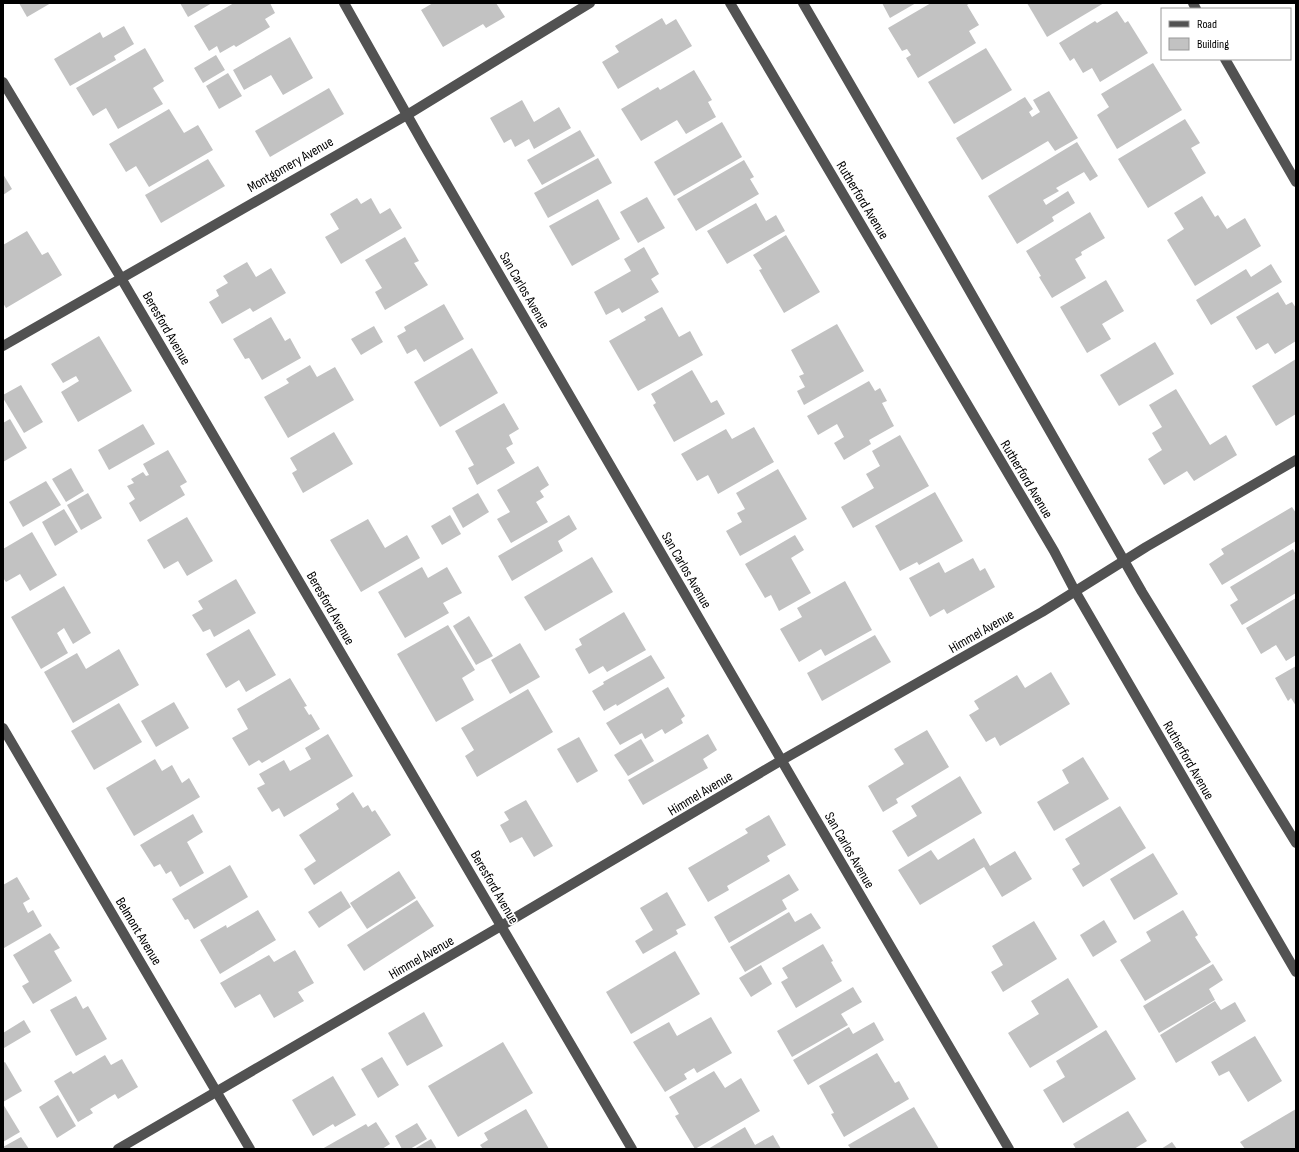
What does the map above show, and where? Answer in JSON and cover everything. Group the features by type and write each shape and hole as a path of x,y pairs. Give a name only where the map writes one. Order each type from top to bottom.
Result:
{"street":[{"name":"San Carlos Avenue","path":"344,3 407,114 1009,1149"},
{"name":"Montgomery Avenue","path":"3,346 407,114 590,3"},
{"name":"Rutherford Avenue","path":"730,3 1054,551 1075,591 1296,972"},
{"path":"803,3 1124,561 1296,843"},
{"path":"1226,60 1296,182"},
{"name":"Beresford Avenue","path":"3,82 121,278 632,1149"},
{"name":"Himmel Avenue","path":"118,1149 502,926 782,760 1042,612 1146,547 1296,460"},
{"name":"Belmont Avenue","path":"3,728 250,1149"}],"building":[{"path":"19,3 51,3 27,17"},
{"path":"180,3 212,3 188,17"},
{"path":"234,3 270,3 275,13 265,19 270,27 236,47 234,45 220,53 217,46 209,51 194,26"},
{"path":"433,3 496,3 505,17 486,28 483,24 443,47 421,10"},
{"path":"882,3 916,3 890,18"},
{"path":"931,3 970,3 967,5 979,25 969,31 976,43 918,78 906,58 911,55 907,49 902,51 888,28"},
{"path":"1027,3 1104,3 1047,37"},
{"path":"1117,11 1125,23 1128,21 1148,53 1100,82 1092,68 1083,73 1074,58 1070,61 1059,43 1095,21 1097,23"},
{"path":"662,18 666,25 676,19 692,46 618,89 602,62 619,52 615,46"},
{"path":"124,26 134,44 114,56 116,60 70,86 54,59 100,32 103,38"},
{"path":"290,37 313,78 283,95 271,75 244,90 233,70"},
{"path":"145,48 164,81 153,88 163,104 118,129 106,108 93,116 76,88"},
{"path":"986,48 1012,90 954,124 928,82"},
{"path":"216,55 225,70 203,83 194,68"},
{"path":"1153,63 1182,110 1117,149 1097,115 1109,107 1101,94"},
{"path":"694,70 712,100 708,102 716,117 686,134 677,120 641,141 621,109 658,87 660,90"},
{"path":"228,73 242,96 219,109 206,86"},
{"path":"329,88 344,114 270,157 255,131"},
{"path":"1049,91 1078,138 1055,151 1048,141 982,180 956,138 1025,97 1033,109 1029,112 1032,117 1040,112 1033,100"},
{"path":"522,100 534,122 559,107 571,128 534,149 529,139 515,147 511,139 504,143 490,118"},
{"path":"169,109 184,133 198,125 213,150 149,187 136,166 126,172 109,144"},
{"path":"1185,119 1200,143 1191,148 1206,173 1148,208 1118,159"},
{"path":"722,122 742,157 674,196 654,162"},
{"path":"580,130 595,156 542,185 527,160"},
{"path":"1077,142 1098,176 1090,181 1084,172 1056,188 1059,191 1043,200 1046,205 1068,191 1075,203 1052,217 1054,221 1017,244 988,196"},
{"path":"598,158 612,183 548,218 534,193"},
{"path":"208,159 225,186 161,223 145,195"},
{"path":"744,160 754,177 750,179 759,194 696,231 677,199"},
{"path":"3,174 12,189 3,195"},
{"path":"1202,196 1215,217 1218,215 1227,229 1245,218 1261,246 1195,286 1167,240 1184,229 1174,213"},
{"path":"647,197 665,228 638,243 620,212"},
{"path":"357,198 361,204 371,198 380,214 390,208 402,228 341,264 325,237 339,229 330,214"},
{"path":"598,199 620,239 572,266 549,226"},
{"path":"756,203 766,221 776,215 785,231 727,264 707,231"},
{"path":"1090,212 1105,238 1081,252 1082,255 1075,259 1086,278 1052,298 1039,277 1041,276 1026,251"},
{"path":"27,231 42,255 48,252 62,275 6,308 3,303 3,245"},
{"path":"786,235 820,292 784,313 759,270 762,269 753,255"},
{"path":"405,237 419,261 414,263 428,285 385,310 375,292 382,288 365,260"},
{"path":"644,247 659,274 651,279 659,292 622,313 619,308 606,315 594,292 631,271 624,259"},
{"path":"247,262 256,277 271,268 286,293 253,312 250,308 222,324 209,302 219,296 216,290 228,283 223,276"},
{"path":"1271,264 1282,282 1211,325 1196,300 1246,269 1251,277"},
{"path":"1106,280 1124,311 1102,324 1111,339 1087,353 1060,307"},
{"path":"1278,292 1286,305 1292,302 1296,308 1296,341 1275,354 1268,343 1256,350 1236,317"},
{"path":"444,304 464,339 424,362 416,349 407,354 397,336 406,331 404,327"},
{"path":"662,307 679,337 690,331 703,355 638,391 609,341 646,320 644,317"},
{"path":"271,317 285,341 290,338 301,358 262,380 249,358 245,359 233,339"},
{"path":"837,324 864,371 804,405 797,391 805,387 799,376 804,374 791,350"},
{"path":"374,326 383,342 361,355 351,339"},
{"path":"99,336 132,391 78,422 61,392 79,381 76,376 63,383 51,364"},
{"path":"1155,342 1174,374 1119,406 1100,375"},
{"path":"472,348 498,393 440,427 414,382"},
{"path":"1296,359 1296,414 1276,426 1252,386"},
{"path":"310,365 317,377 335,367 354,400 288,438 264,397 289,383 286,379"},
{"path":"692,370 711,403 717,400 725,414 674,442 653,405 656,403 651,394"},
{"path":"869,381 875,391 880,388 887,401 882,403 894,426 869,440 871,444 844,460 834,443 844,437 837,424 818,435 807,416"},
{"path":"21,385 43,422 24,433 3,398 3,395"},
{"path":"1176,389 1210,445 1226,435 1237,455 1194,481 1187,471 1164,485 1148,459 1162,450 1152,433 1162,427 1149,405"},
{"path":"504,403 519,429 509,435 513,444 506,448 515,463 477,485 468,468 474,465 455,431"},
{"path":"10,419 27,448 3,462 3,423"},
{"path":"143,424 155,444 109,470 98,450"},
{"path":"754,427 774,462 718,494 708,475 697,481 681,454 726,429 732,439"},
{"path":"334,432 353,464 303,493 292,473 297,470 290,458"},
{"path":"900,435 929,486 853,528 841,507 874,488 866,474 880,466 872,451"},
{"path":"168,450 187,482 180,486 185,495 140,522 129,503 135,499 127,486 134,483 131,479 143,472 146,476 149,475 143,464"},
{"path":"538,466 549,485 540,491 544,497 536,502 548,522 511,543 497,519 510,512 497,490"},
{"path":"71,468 84,491 66,502 52,479"},
{"path":"778,469 807,519 740,556 726,531 742,522 737,513 745,509 736,493"},
{"path":"46,481 61,505 23,527 9,502"},
{"path":"935,492 963,541 919,565 917,562 900,571 875,526"},
{"path":"88,493 102,518 81,530 67,505"},
{"path":"478,493 489,512 463,528 452,508"},
{"path":"1292,507 1296,513 1296,541 1222,585 1209,564 1224,554 1221,549"},
{"path":"64,509 78,532 55,546 42,522"},
{"path":"450,515 461,534 442,545 431,526"},
{"path":"569,515 577,529 558,541 563,551 512,581 498,556"},
{"path":"187,517 213,561 187,576 178,561 164,569 147,540"},
{"path":"368,519 385,548 407,535 420,558 361,592 330,540"},
{"path":"32,532 57,575 30,591 20,574 6,582 3,578 3,549"},
{"path":"795,535 804,550 791,558 811,593 779,611 771,595 765,598 745,564"},
{"path":"1293,549 1296,555 1296,593 1242,625 1230,605 1238,600 1230,587"},
{"path":"592,557 613,592 545,631 524,597"},
{"path":"973,558 980,571 985,568 995,587 947,614 944,609 930,617 909,578 939,562 945,573"},
{"path":"422,567 428,578 447,567 462,593 443,603 449,613 405,638 378,592"},
{"path":"236,579 256,613 214,637 210,629 203,632 192,615 203,609 198,601"},
{"path":"845,581 872,630 825,656 821,649 799,662 780,629 802,617 797,608"},
{"path":"64,586 91,633 73,644 64,628 57,633 68,653 41,669 11,617"},
{"path":"1296,598 1296,655 1286,661 1276,645 1261,654 1246,628"},
{"path":"624,612 646,650 607,672 603,666 589,674 575,649 582,645 579,639"},
{"path":"469,616 493,656 476,665 453,626"},
{"path":"448,625 475,670 462,678 474,700 436,722 397,654"},
{"path":"249,629 276,675 246,692 239,680 226,688 206,654"},
{"path":"875,635 891,662 822,701 807,673"},
{"path":"520,643 540,677 510,694 491,660"},
{"path":"119,649 139,685 73,723 44,672 77,653 86,669"},
{"path":"651,655 665,678 617,706 616,704 604,711 592,691 604,684 603,682"},
{"path":"1296,666 1296,706 1291,698 1288,701 1275,678"},
{"path":"1051,672 1070,704 1000,746 995,737 986,742 969,715 979,709 974,701 1017,675 1025,688"},
{"path":"290,678 307,706 304,707 309,715 311,714 320,729 262,763 259,760 249,766 232,738 248,729 237,709"},
{"path":"668,687 685,716 681,719 683,723 665,734 662,729 645,739 642,733 620,745 606,723"},
{"path":"528,689 553,732 477,777 465,756 474,750 461,728"},
{"path":"174,702 189,728 156,747 141,721"},
{"path":"119,703 142,742 94,770 71,731"},
{"path":"927,730 949,767 896,799 898,803 883,812 868,786 904,764 894,749"},
{"path":"328,734 353,776 284,817 279,808 272,812 257,788 265,784 259,774 284,760 290,771 311,759 305,748"},
{"path":"708,734 717,750 703,759 708,768 643,805 628,780"},
{"path":"579,737 598,771 577,783 557,749"},
{"path":"641,739 654,761 628,776 614,755"},
{"path":"1083,757 1109,799 1054,831 1037,802 1069,783 1062,770"},
{"path":"155,759 162,771 172,765 182,783 189,778 200,797 134,836 106,788"},
{"path":"960,776 982,813 908,857 892,831 917,816 911,806"},
{"path":"353,792 363,808 368,805 372,812 375,810 391,835 314,885 304,869 316,861 299,835 339,809 336,804"},
{"path":"526,800 553,846 534,857 522,837 510,843 500,825 509,820 504,812"},
{"path":"1120,806 1146,848 1083,887 1072,869 1080,864 1065,839"},
{"path":"193,814 203,832 187,842 204,873 180,887 171,871 166,874 160,864 154,867 140,845"},
{"path":"769,815 786,845 767,856 770,861 727,886 729,890 708,902 688,868 748,833 745,829"},
{"path":"974,838 990,866 1015,851 1032,879 1002,897 984,867 920,905 898,870 931,850 938,860"},
{"path":"1153,853 1178,894 1134,920 1110,879"},
{"path":"230,865 248,897 194,929 188,919 185,920 172,899"},
{"path":"399,871 416,898 367,929 350,903"},
{"path":"789,874 799,890 782,900 787,909 729,943 714,917"},
{"path":"17,877 30,899 23,903 28,913 33,910 42,926 4,948 3,885"},
{"path":"341,891 351,907 319,928 308,912"},
{"path":"667,892 686,925 676,930 678,934 643,954 635,941 653,930 640,908"},
{"path":"417,900 434,926 364,971 347,945"},
{"path":"258,910 276,940 220,974 200,940 226,925 227,928"},
{"path":"1183,910 1198,935 1195,937 1211,962 1145,1001 1120,960 1151,941 1146,932"},
{"path":"789,912 795,922 811,913 821,928 745,972 730,947"},
{"path":"1104,920 1117,942 1093,957 1080,935"},
{"path":"1034,921 1057,959 1003,992 991,972 1003,965 992,946"},
{"path":"50,933 60,948 54,951 72,981 33,1004 22,986 29,982 13,955"},
{"path":"823,944 842,981 796,1008 781,982 788,978 782,968"},
{"path":"295,950 314,983 298,992 304,1001 274,1018 260,994 235,1008 220,983 269,955 274,962"},
{"path":"675,951 700,994 631,1034 606,992"},
{"path":"1213,964 1223,980 1209,989 1215,1000 1159,1033 1143,1006"},
{"path":"761,965 772,984 751,997 739,978"},
{"path":"1068,978 1098,1027 1030,1068 1008,1033 1039,1014 1031,1001"},
{"path":"853,987 862,1002 841,1014 848,1025 792,1057 777,1031"},
{"path":"76,996 83,1009 88,1006 107,1039 76,1056 50,1010"},
{"path":"1215,1001 1221,1010 1235,1002 1246,1021 1176,1063 1160,1035"},
{"path":"424,1012 443,1046 407,1066 388,1033"},
{"path":"711,1017 732,1053 697,1073 694,1068 684,1074 687,1079 665,1092 633,1042 669,1022 677,1036"},
{"path":"24,1020 31,1032 4,1048 3,1033"},
{"path":"874,1022 884,1040 808,1085 793,1060 849,1027 853,1034"},
{"path":"1106,1030 1136,1079 1063,1123 1043,1090 1065,1077 1056,1061"},
{"path":"1255,1036 1282,1081 1248,1102 1229,1071 1219,1076 1211,1062"},
{"path":"503,1042 533,1093 458,1137 428,1086"},
{"path":"877,1053 895,1083 899,1081 909,1099 844,1137 831,1114 834,1113 819,1086"},
{"path":"105,1055 111,1065 122,1059 138,1087 118,1099 115,1094 90,1109 93,1113 78,1122 54,1081 71,1071 73,1074"},
{"path":"382,1057 399,1085 378,1098 361,1069"},
{"path":"5,1062 22,1091 3,1102 3,1063"},
{"path":"714,1071 725,1088 741,1078 760,1111 695,1149 675,1116 679,1114 669,1097"},
{"path":"333,1076 356,1115 335,1127 333,1124 313,1136 292,1100"},
{"path":"58,1095 76,1126 57,1138 39,1107"},
{"path":"3,1104 20,1132 3,1142"},
{"path":"914,1107 939,1149 851,1149 848,1145"},
{"path":"526,1109 549,1149 483,1149 480,1145 488,1140 484,1133"},
{"path":"1296,1109 1296,1149 1245,1149 1240,1142"},
{"path":"1128,1111 1147,1141 1134,1149 1076,1149 1073,1144"},
{"path":"376,1122 390,1144 382,1149 322,1149 366,1124 368,1127"},
{"path":"417,1123 427,1139 410,1149 402,1149 395,1136"},
{"path":"745,1127 755,1145 773,1135 781,1149 708,1149"},
{"path":"21,1137 29,1149 3,1149 3,1147"},
{"path":"431,1139 437,1149 414,1149"},
{"path":"1172,1142 1177,1149 1161,1149"}]}
